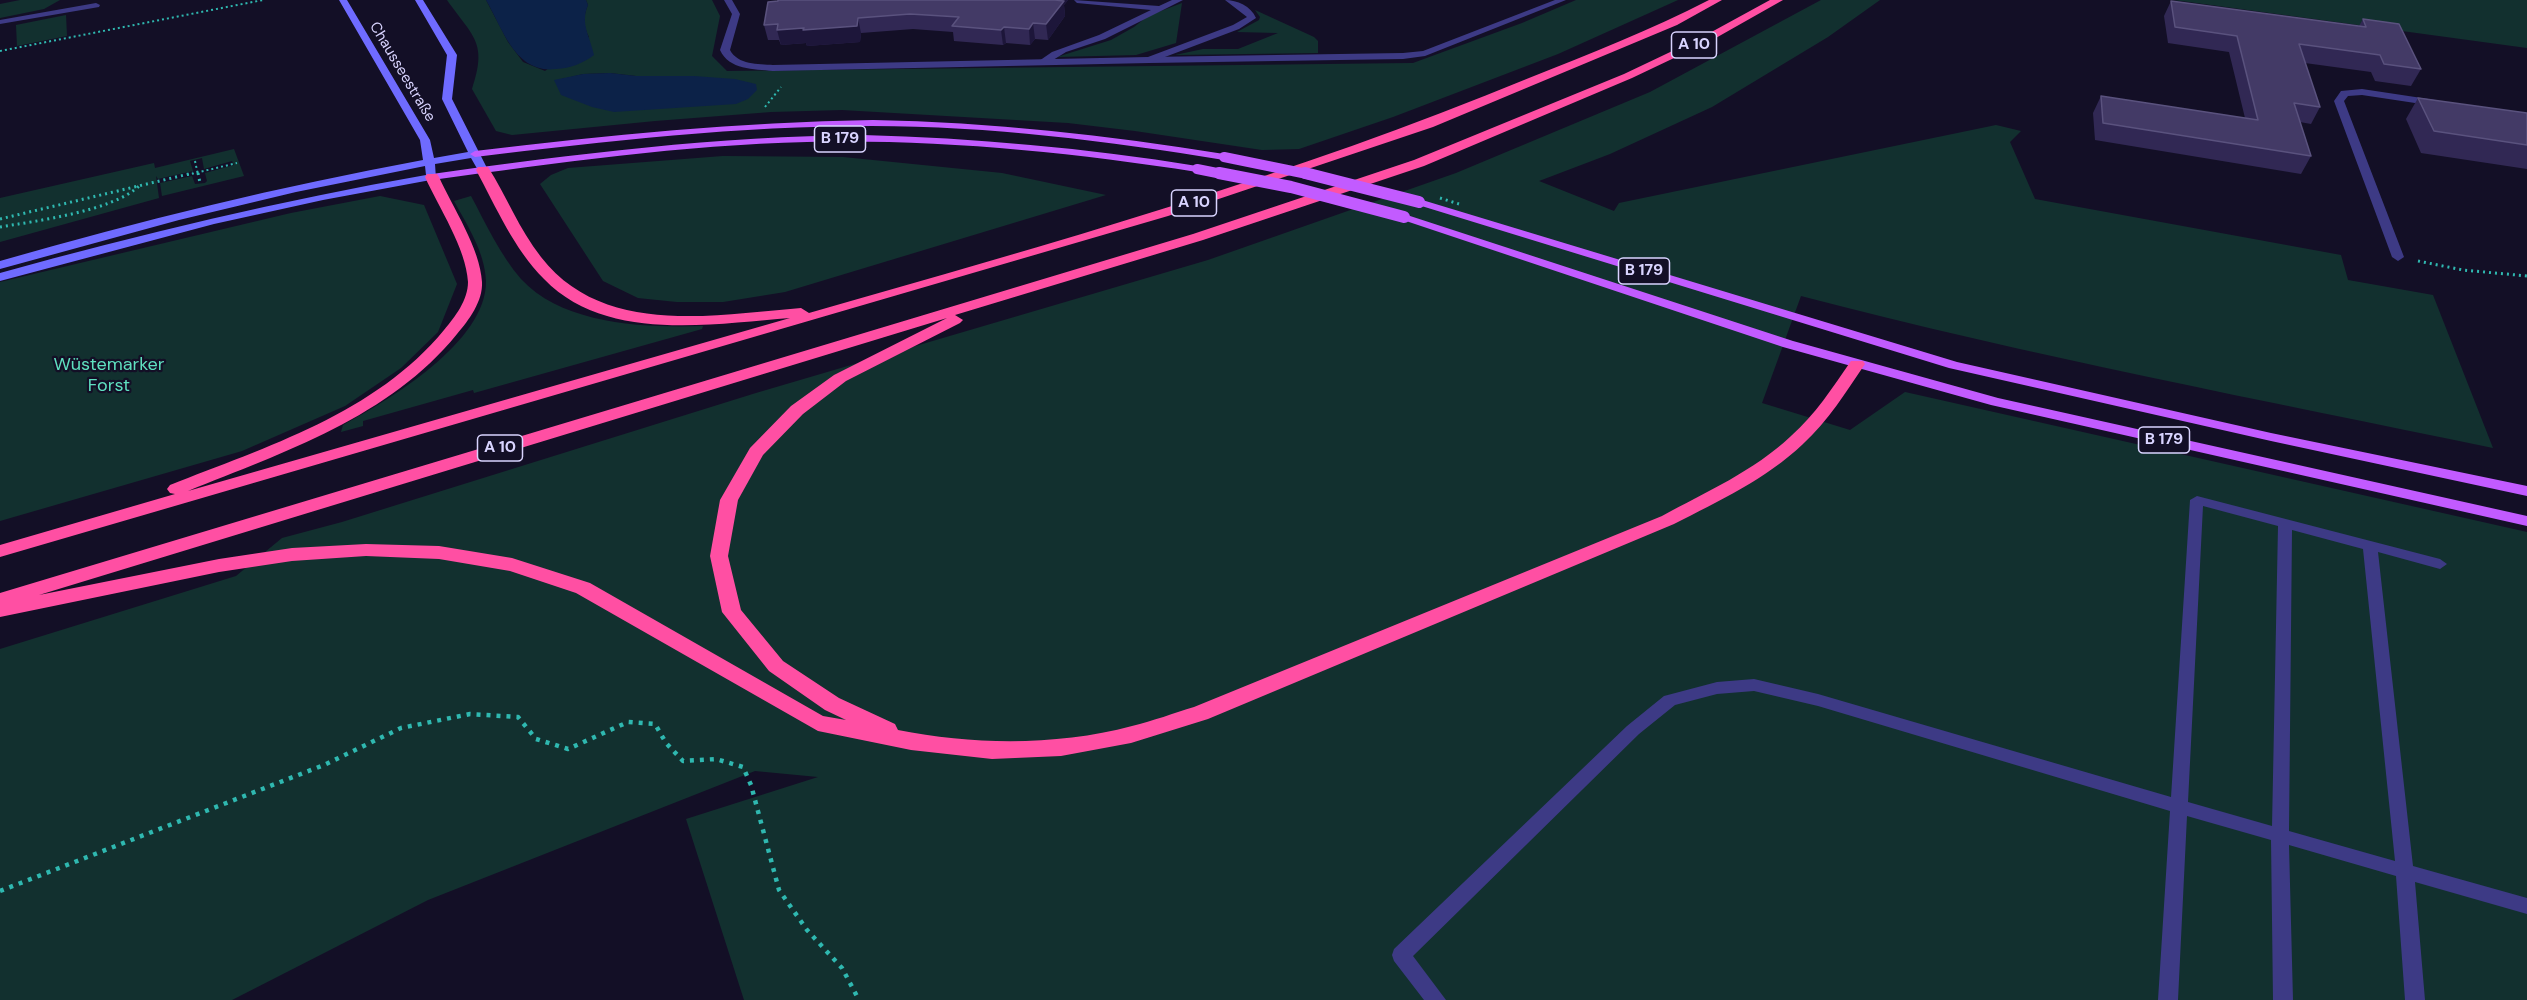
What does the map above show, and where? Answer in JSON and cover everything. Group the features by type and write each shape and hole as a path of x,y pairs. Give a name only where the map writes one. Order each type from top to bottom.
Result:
{"highway":[{"name":"A 10","path":"0,551 836,310 1163,213 1430,124 1663,28 1717,0"},
{"name":"A 10","path":"0,599 1198,237 1419,163 1628,76 1710,37 1778,0"},
{"path":"483,170 526,245 546,272 561,287 579,299 603,309 625,315 680,320 836,310"},
{"path":"102,521 335,422 368,403 412,371 446,341 466,311 475,283 468,254 432,177"},
{"path":"911,741 832,704 776,666 732,612 719,556 729,500 756,452 797,410 840,378 999,297"},
{"path":"0,610 248,559 315,551 360,549 431,552 489,558 552,575 583,588 818,723 911,741 992,750 1061,747 1131,735 1201,713 1668,520 1742,481 1788,449 1818,417 1857,364"}],"main road":[{"name":"B 179","path":"475,154 695,129 876,123 1032,131 1120,141 1224,157 1318,176 1419,202 1870,340 2000,376 2271,437 2527,491"},
{"name":"B 179","path":"432,177 666,147 829,139 932,140 1039,147 1088,152 1197,169 1291,187 1404,217 1788,344 1996,402 2527,521"},
{"path":"1857,364 1870,340"}],"street":[{"name":"Chausseestraße","path":"343,0 425,140 432,177"},
{"name":"Chausseestraße","path":"419,0 452,55 447,99 483,170"},
{"path":"728,0 736,14 725,50 726,56 731,60 773,68 1149,60 1236,27 1252,18 1250,14 1229,1"},
{"path":"2398,258 2339,101 2344,93 2362,92 2445,105"},
{"path":"0,265 159,220 333,180 475,154"},
{"path":"0,277 97,250 282,206 432,177"}],"lane":[{"path":"1042,63 1050,56 1102,37 1179,0"},
{"path":"1149,60 1402,56 1425,53 1562,0"},
{"path":"1077,1 1161,8"},
{"path":"0,22 96,5"},
{"path":"2168,1000 2197,500 2440,564"},
{"path":"2283,1000 2280,836 2285,522"},
{"path":"2370,545 2405,873 2415,1000"},
{"path":"1436,1000 1401,955 1634,730 1670,700 1707,690 1754,685 1818,700 2405,873 2527,906"}],"path":[{"path":"0,51 263,0"},
{"path":"195,161 200,183"},
{"path":"0,219 237,163"},
{"path":"0,227 117,201 136,192 139,186"},
{"path":"2398,258 2463,270 2527,276"},
{"path":"0,891 324,765 401,728 470,714 518,717 536,739 568,749 628,722 655,724 666,743 683,761 716,759 743,767 751,785 779,891 807,930 842,968 859,1000"}],"green space":[{"path":"20,0 60,0 44,9 0,18 0,4"},
{"path":"447,0 486,0 508,42 523,62 545,71 589,37 584,21 588,5 586,0 712,0 720,16 712,56 727,71 1413,63 1522,23 1576,0 1678,0 1558,54 1393,117 1299,149 1262,150 1068,123 842,110 771,112 512,135 496,131 472,89 477,73 478,50 471,32","holes":["610,73 636,76 694,76 554,81 583,74"]},
{"path":"1821,0 1880,0 1828,37 1712,107 1610,154 1539,181 1614,211 1619,203 1996,125 2021,131 2010,142 2035,199 2341,255 2348,280 2433,295 2493,448 2060,358 1801,296 1762,403 1850,430 1905,392 2527,532 2527,1000 744,1000 686,819 818,777 755,771 428,900 232,1000 0,1000 0,649 236,576 282,538 342,522 756,393 1208,260 1456,173 1650,92"},
{"path":"2174,0 2527,0 2527,48"},
{"path":"1182,3 1176,43 1136,55 1057,57 1111,40 1148,16"},
{"path":"1255,10 1314,37 1318,41 1318,53 1175,55 1203,49 1238,49 1278,33 1237,32 1259,20 1260,17"},
{"path":"66,15 67,36 17,46 16,25"},
{"path":"234,149 244,176 162,196 160,183 192,176 195,184 205,183 207,181 205,173 234,165 232,161 204,169 202,158 190,161 193,171 158,179 156,176 159,198 0,242 0,198 154,163 155,168"},
{"path":"723,156 843,157 1002,173 1106,195 785,292 723,302 677,302 638,298 603,281 540,184 551,175 568,168"},
{"name":"Wüstemarker Forst","path":"380,196 424,205 457,284 438,332 401,368 345,406 242,451 0,521 0,282 291,213"},
{"path":"471,196 506,260 521,279 539,294 559,306 582,315 606,320 656,326 703,326 702,329 474,393 473,390 363,421 363,426 341,432 343,425 409,385 453,347 471,326 482,304 486,281 485,270 474,239 454,201"}],"water":[{"path":"486,0 586,0 588,5 585,24 594,55 576,65 556,69 542,69 530,64 512,47"},
{"path":"610,73 735,79 756,84 757,90 748,99 736,104 614,112 592,107 561,95 554,80 583,74"}],"building":[{"path":"778,0 1064,1 1046,24 1033,23 1029,29 1004,27 1001,30 952,26 959,17 910,14 858,18 857,26 777,30 778,24 764,25 768,2"},
{"path":"2171,1 2366,27 2363,19 2399,24 2421,69 2384,64 2380,55 2299,44 2320,107 2294,103 2311,156 2103,123 2101,96 2258,120 2237,36 2175,27"},
{"path":"2418,98 2527,113 2527,145 2434,131"}]}
